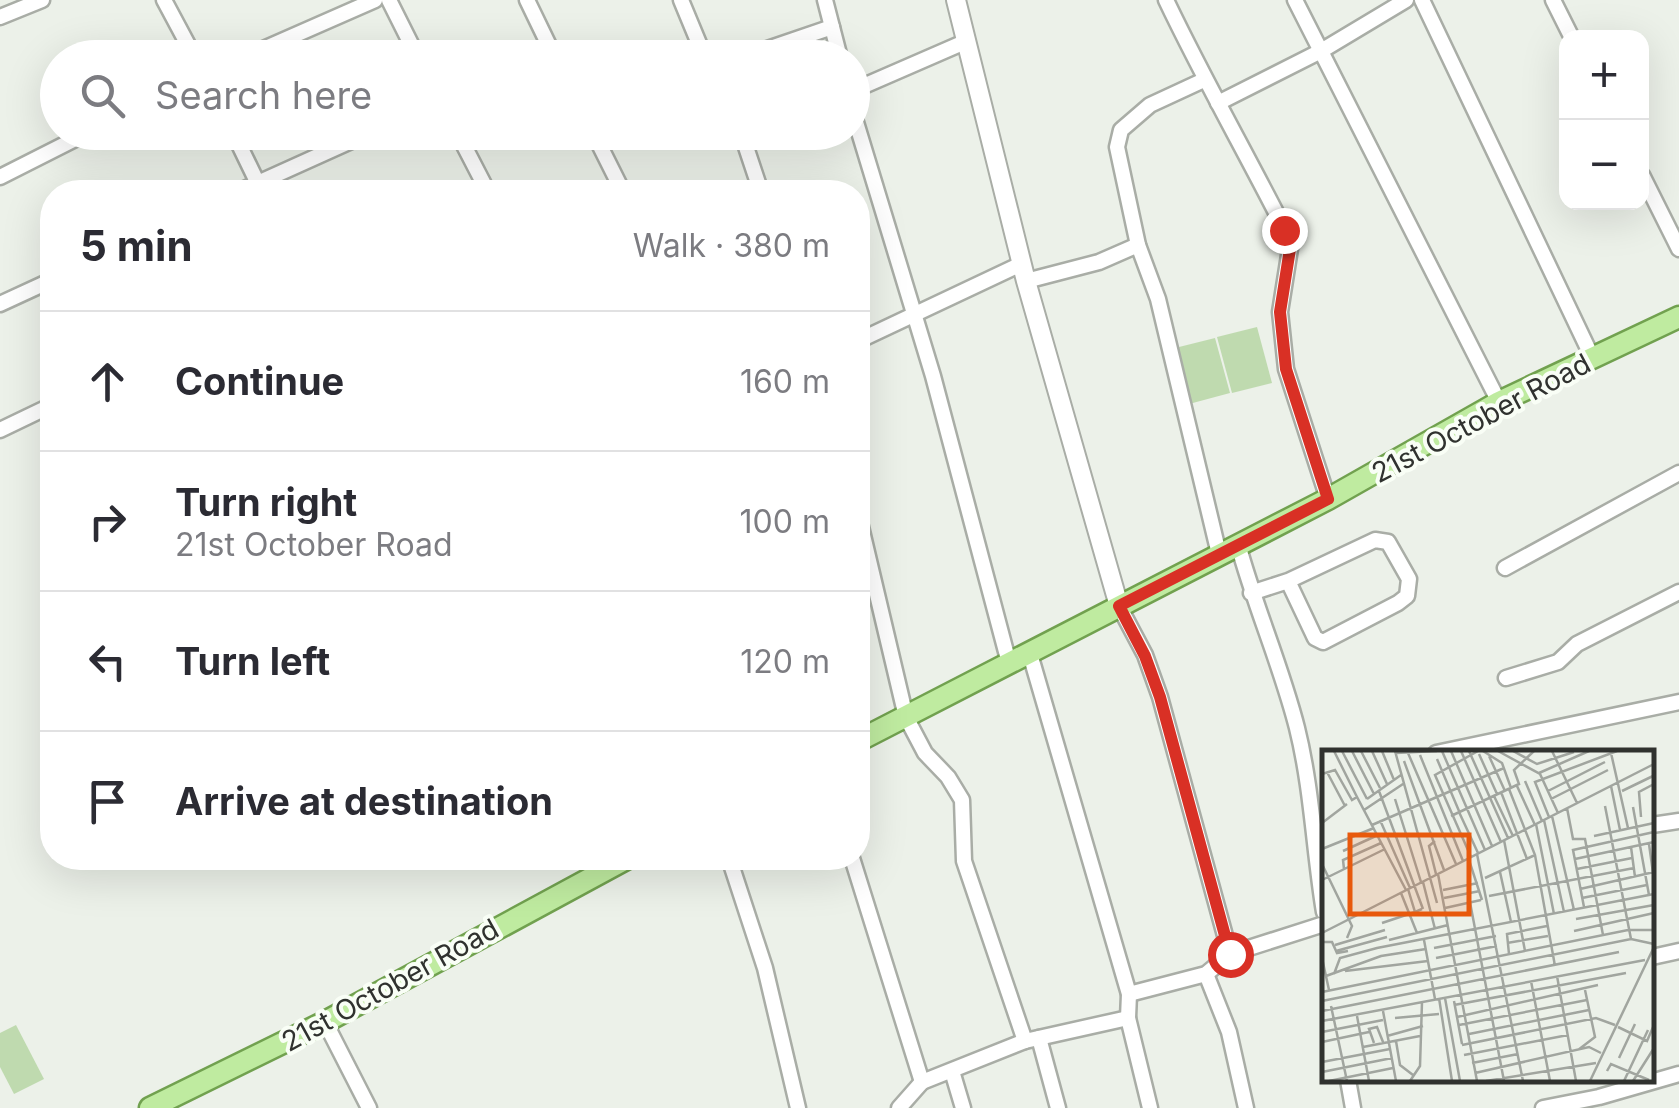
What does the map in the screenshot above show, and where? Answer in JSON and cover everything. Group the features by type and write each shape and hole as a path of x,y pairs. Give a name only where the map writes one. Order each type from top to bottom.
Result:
{"main road":[{"name":"21st October Road","path":"870,735 1328,499 1499,402 1676,325"},
{"name":"21st October Road","path":"150,1108 325,1022 606,870"}],"street":[{"path":"0,18 14,6 42,0"},
{"path":"164,0 185,40"},
{"path":"284,40 376,0"},
{"path":"389,0 409,40"},
{"path":"527,0 546,40"},
{"path":"680,0 697,40"},
{"path":"825,0 835,40"},
{"path":"956,0 1023,272 1119,606 1145,656 1160,697 1230,954"},
{"path":"1166,0 1204,80 1269,199 1290,249 1280,312 1286,369 1328,499"},
{"path":"1296,0 1499,402"},
{"path":"1218,103 1321,52 1406,0"},
{"path":"1422,0 1593,359"},
{"path":"1553,0 1568,30"},
{"path":"794,40 832,27"},
{"path":"870,83 968,41"},
{"path":"1204,80 1150,105 1121,130 1117,147 1138,245 1158,299 1228,549 1251,593 1282,673 1306,778 1322,887"},
{"path":"0,177 53,150"},
{"path":"241,150 256,180"},
{"path":"276,180 335,150"},
{"path":"466,150 482,180"},
{"path":"602,150 616,180"},
{"path":"747,150 757,180"},
{"path":"865,150 914,312 1008,663"},
{"path":"1649,189 1679,248"},
{"path":"870,334 914,312 1023,272 1099,262 1138,245"},
{"path":"0,304 40,286"},
{"path":"0,430 40,411"},
{"path":"1505,568 1679,472"},
{"path":"1251,593 1374,540 1388,542 1409,579 1407,596 1398,603 1323,642 1315,638 1288,580"},
{"path":"870,565 906,717 925,753 948,777 962,800 964,861 1058,1108"},
{"path":"1506,678 1558,662 1578,644 1679,592"},
{"path":"1030,654 1128,994 1128,1018 1150,1108"},
{"path":"1450,750 1679,702"},
{"path":"1306,778 1322,775"},
{"path":"1654,826 1679,820"},
{"path":"733,870 764,968 798,1108"},
{"path":"856,870 922,1082"},
{"path":"1128,994 1206,974 1230,954 1322,925"},
{"path":"1654,957 1679,951"},
{"path":"1206,974 1229,1032 1246,1108"},
{"path":"900,1108 922,1082 1032,1040 1128,1018"},
{"path":"325,1022 369,1108"},
{"path":"952,1071 962,1108"},
{"path":"1654,1081 1679,1074"},
{"path":"1349,1083 1353,1108"},
{"path":"1543,1108 1647,1083"}],"green space":[{"path":"1257,327 1272,383 1232,393 1217,337"},
{"path":"1215,338 1230,393 1189,404 1175,348"},
{"path":"16,1025 44,1079 14,1094 0,1067 0,1033"}],"route":[{"path":"1230,954 1160,697 1145,656 1119,606 1328,499 1286,369 1280,312 1290,249 1284,230"}]}
